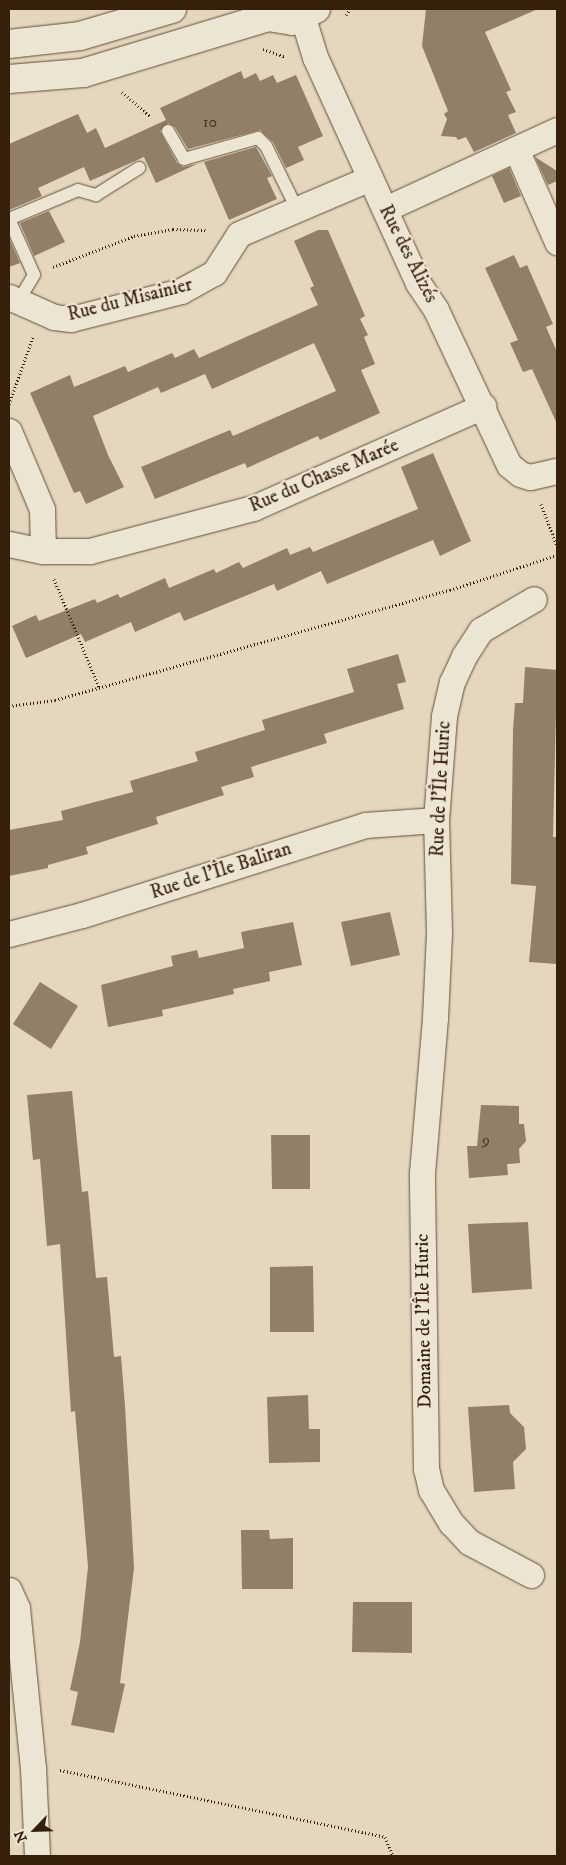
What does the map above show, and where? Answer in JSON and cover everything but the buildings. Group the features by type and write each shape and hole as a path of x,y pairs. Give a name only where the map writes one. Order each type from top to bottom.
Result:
{"street":[{"path":"9,44 80,36 172,9"},
{"path":"9,79 83,73 262,13 292,21 310,13"},
{"name":"Rue des Alizés","path":"310,13 316,57 418,283 436,310 483,406 509,465 520,474 530,477"},
{"path":"385,209 557,130"},
{"path":"516,149 557,242"},
{"path":"239,234 370,178"},
{"name":"Rue du Misainier","path":"14,299 42,312 71,319 181,291 214,273 239,234"},
{"name":"Rue du Chasse Marée","path":"9,544 43,551 90,551 254,508 483,406"},
{"path":"9,431 42,509 43,551"},
{"path":"530,477 557,471"},
{"name":"Rue de l'Île Huric","path":"435,1018 438,932 436,820 443,724 452,682 482,630 534,599"},
{"name":"Rue de l'Île Baliran","path":"9,934 82,915 365,825 436,820"},
{"name":"Domaine de l'Île Huric","path":"435,1018 422,1173 426,1469 431,1490 442,1510 469,1542 531,1575"},
{"path":"9,1590 17,1608 33,1768 37,1856"}],"lane":[{"path":"168,131 184,159 258,138 266,146 297,209"},
{"path":"14,299 34,275 9,219 78,190 96,194 139,168"}],"path":[{"path":"256,49 288,58"},
{"path":"112,93 129,90"},
{"path":"121,91 168,131"},
{"path":"34,275 134,236 193,228 239,234"},
{"path":"9,409 42,312"},
{"path":"530,477 557,546"},
{"path":"43,551 99,687"},
{"path":"9,706 55,700 450,590 557,555"},
{"path":"33,1768 73,1772 385,1837 393,1856"}]}
